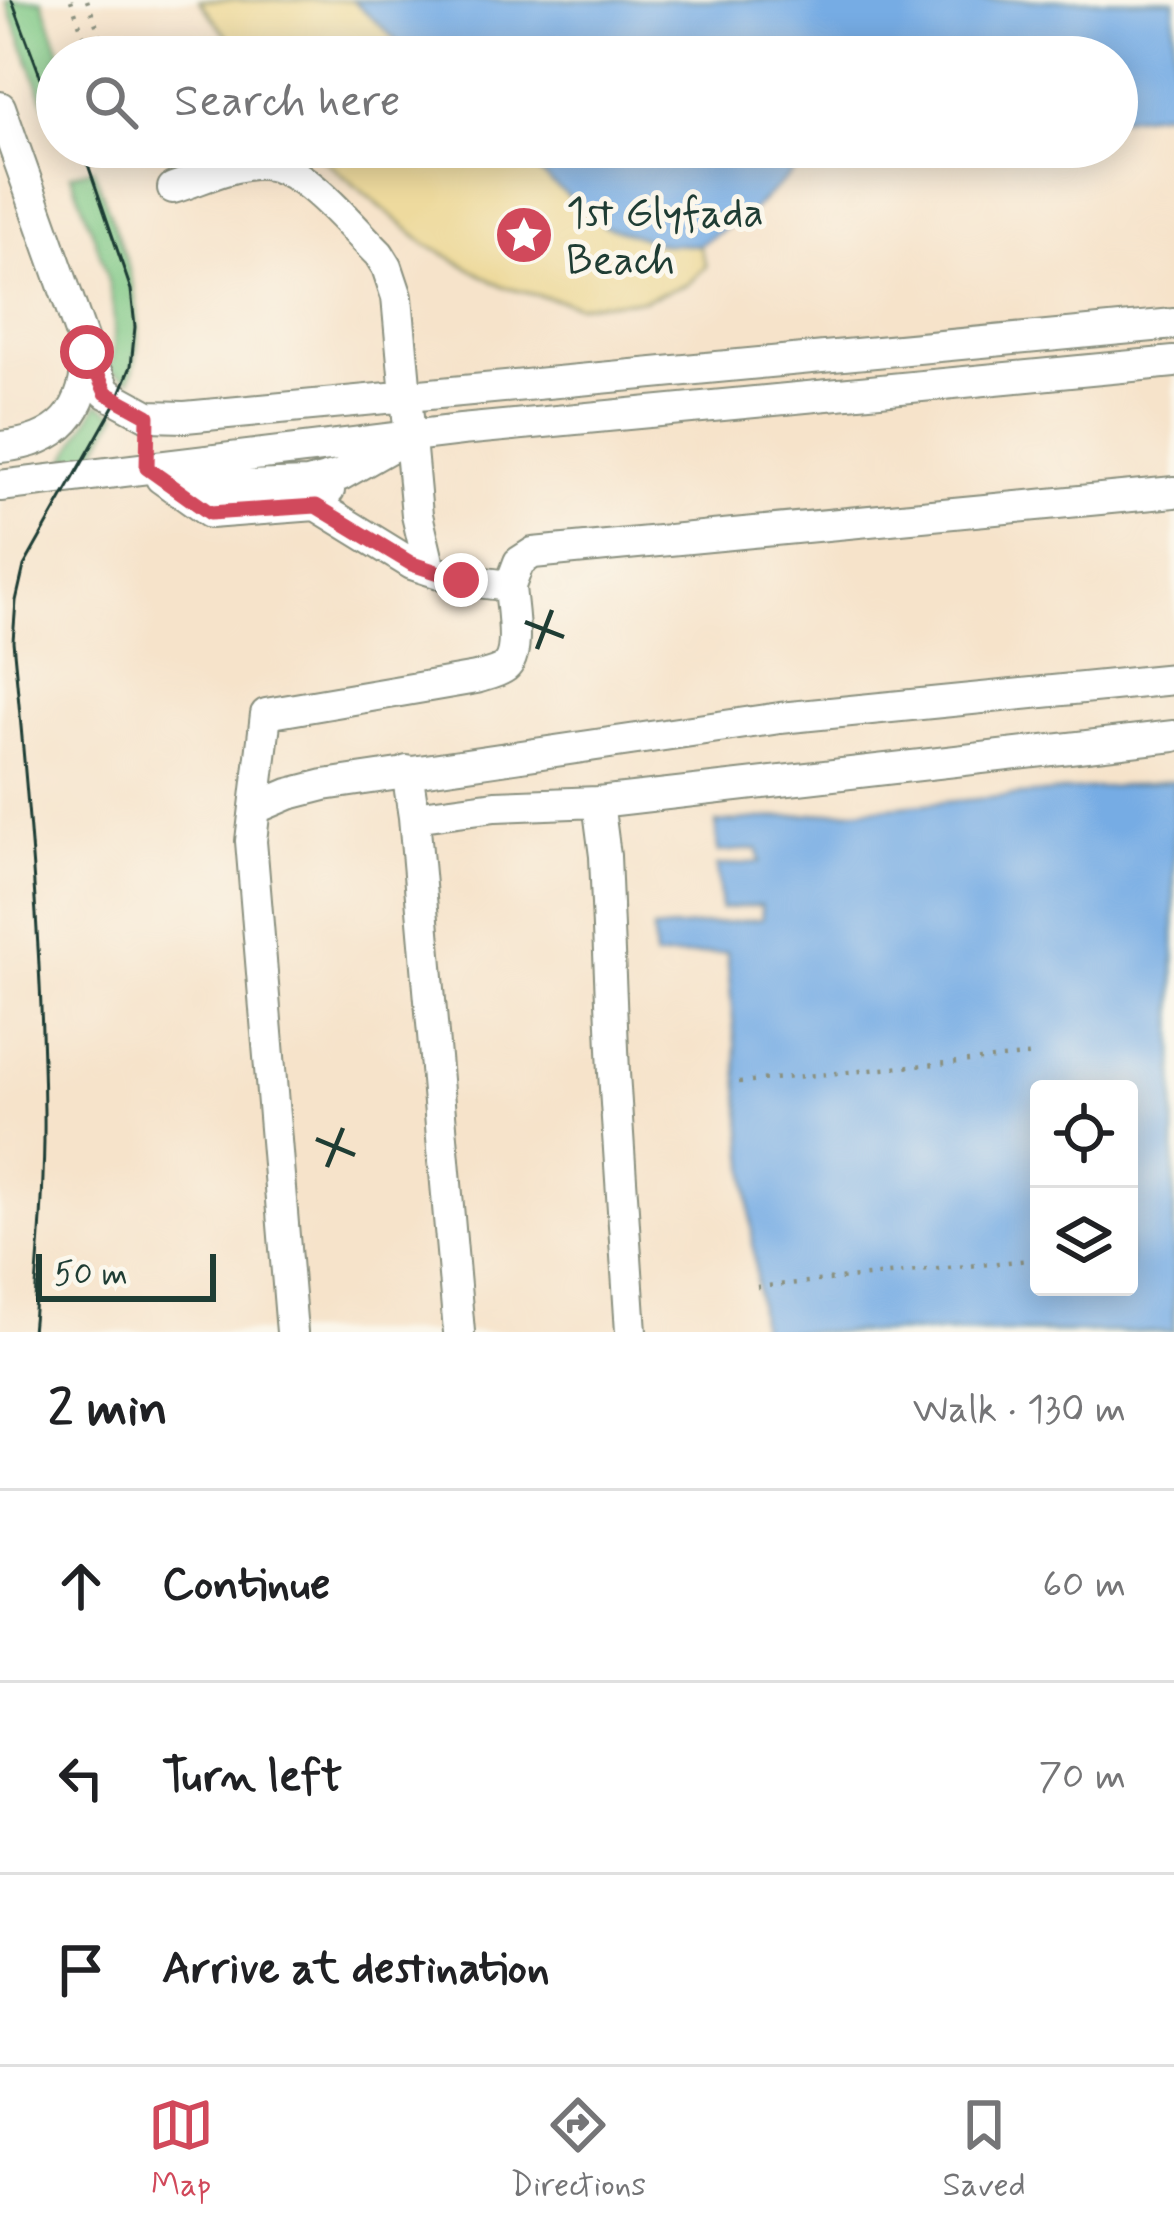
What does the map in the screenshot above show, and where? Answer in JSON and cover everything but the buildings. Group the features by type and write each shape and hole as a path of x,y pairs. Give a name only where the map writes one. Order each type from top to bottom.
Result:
{"street":[{"path":"0,107 106,393 148,416 185,417 1174,324"},
{"path":"173,188 232,168"},
{"path":"284,168 309,185 387,267 397,297 418,515 430,570"},
{"path":"0,447 37,441 72,415 87,379 87,352"},
{"path":"0,486 411,435 1174,362"},
{"path":"147,468 148,416"},
{"path":"147,468 221,487 308,484 341,475 411,435"},
{"path":"147,468 210,513 316,506 412,564 461,580 510,586"},
{"path":"316,506 341,475"},
{"path":"292,1332 251,841 266,715 476,678 502,669 514,645 510,586 518,562 533,553 1174,492"},
{"path":"256,808 324,785 780,718 1174,679"},
{"path":"414,817 494,806 598,802 1174,736"},
{"path":"406,771 414,817 459,1332"},
{"path":"598,802 605,856 631,1332"}],"path":[{"path":"71,0 84,36"},
{"path":"87,0 100,36"},
{"path":"739,1082 1036,1055"},
{"path":"757,1287 1030,1259"}],"green space":[{"path":"6,0 42,0 55,36 36,36 36,80"},
{"path":"93,168 135,299 137,353 130,380 110,370 114,344 111,295 71,175"},
{"path":"98,403 117,414 91,459 66,459"}],"sand":[{"path":"199,0 353,0 392,36 227,36"},
{"name":"1st Glyfada Beach","path":"334,168 533,168 662,244 699,245 706,266 688,284 644,300 577,305 503,287 426,244"}],"water":[{"path":"353,0 1174,0 1174,111 1138,115 1138,36 392,36"},
{"path":"534,168 798,168 749,213 699,245 662,244 604,226"},
{"path":"1174,781 1174,1332 761,1332 727,952 655,958 653,930 762,919 761,905 721,909 717,866 760,862 758,849 718,852 716,823"}],"tram line":[{"path":"12,0 36,65"},
{"path":"32,1332 44,1166 43,1052 13,641 16,601 24,566 117,401 131,366 135,327 131,290 89,168"}],"place":[{"name":"1st Glyfada Beach","path":"524,235"}],"route":[{"path":"87,352 106,393 148,416 147,468 210,513 316,506 412,564 461,580"}]}
